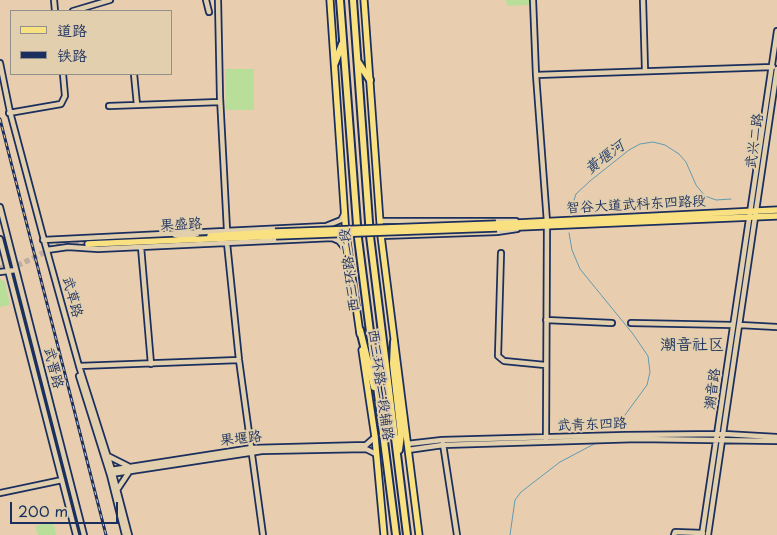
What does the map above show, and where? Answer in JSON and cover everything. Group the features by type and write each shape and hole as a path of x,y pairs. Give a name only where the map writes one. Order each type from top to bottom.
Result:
{"highway":[{"name":"西三环路二段","path":"340,0 358,238 396,535"},
{"name":"西三环路二段","path":"354,0 370,236 407,535"},
{"path":"335,63 343,40"},
{"path":"358,61 370,80"},
{"path":"360,330 381,417"},
{"path":"394,342 393,364 400,435 398,466"}],"main road":[{"name":"西三环路二段辅路","path":"330,0 349,255 375,438 384,535"},
{"name":"西三环路二段辅路","path":"364,0 381,236 419,535"},
{"name":"智谷大道武科东四路段","path":"528,225 752,214 777,210"},
{"name":"智谷大道武科东四路段","path":"752,214 777,216"},
{"name":"果盛路","path":"88,242 528,225"}],"street":[{"path":"76,10 110,0"},
{"path":"206,0 208,12"},
{"path":"218,0 220,102 227,230"},
{"path":"533,0 536,75 547,224 546,438"},
{"path":"643,0 645,70"},
{"name":"武兴二路","path":"752,214 775,67 777,31"},
{"name":"武草路","path":"0,63 9,113"},
{"path":"536,75 775,67"},
{"path":"9,113 61,104 65,96 62,75"},
{"path":"134,75 137,105"},
{"name":"武草路","path":"0,78 43,240 79,366 108,456 125,535"},
{"path":"109,106 220,102"},
{"name":"武晋路","path":"0,207 84,535"},
{"path":"43,240 326,226 341,220 345,212"},
{"name":"潮音路","path":"703,534 733,325 752,214"},
{"name":"潮音路","path":"708,535 740,325 752,214"},
{"path":"380,221 496,219 528,225"},
{"path":"381,236 497,232 528,225"},
{"path":"169,246 210,231"},
{"path":"170,233 185,239 210,244"},
{"path":"47,250 68,247 87,249 332,238 343,244 349,255"},
{"name":"武晋路","path":"0,239 3,261 9,271 76,535"},
{"path":"227,243 239,360 263,535"},
{"path":"140,247 151,364"},
{"name":"武草路","path":"47,250 76,364 117,490 129,535"},
{"path":"501,253 498,356 504,361 545,365"},
{"path":"3,261 14,260"},
{"path":"0,272 16,270"},
{"path":"546,320 612,323"},
{"path":"631,324 733,325"},
{"path":"740,325 777,327"},
{"path":"79,366 239,360"},
{"name":"武青东四路","path":"442,442 718,437"},
{"name":"武青东四路","path":"724,437 777,441"},
{"name":"武青东四路","path":"408,447 442,442 546,438 777,437"},
{"name":"果堰路","path":"111,472 252,450 366,445 375,438"},
{"path":"442,442 457,535"},
{"name":"果堰路","path":"252,450 366,449 376,454"},
{"path":"108,456 130,469 117,490"},
{"path":"0,493 62,480"},
{"path":"674,535 675,532 703,534"}],"green space":[{"path":"506,0 529,0 529,5 507,6"},
{"path":"225,69 254,69 254,110 226,110"},
{"path":"0,279 5,282 10,305 0,307"},
{"path":"53,521 56,535 38,535 35,526"}],"waterway":[{"name":"黄堰河","path":"570,212 576,194 590,181 629,150 640,144 653,142 665,145 679,154 686,162 696,185 705,196 716,200 731,199"},
{"name":"黄堰河","path":"569,233 572,250 580,269 633,334 648,356 650,372 647,385 625,415"},
{"name":"黄堰河","path":"510,535 515,500 521,492 560,462 596,443"}],"tunnel":[{"path":"48,248 68,243"},
{"path":"65,246 88,244"},
{"path":"0,268 21,264 51,249"}],"railway":[{"path":"0,119 106,535"}],"district":[{"name":"潮音社区","path":"692,346"}]}
